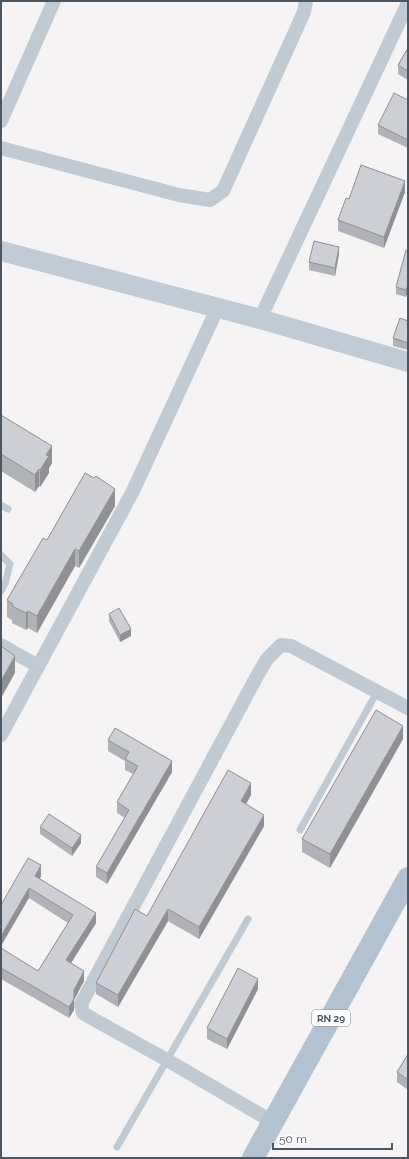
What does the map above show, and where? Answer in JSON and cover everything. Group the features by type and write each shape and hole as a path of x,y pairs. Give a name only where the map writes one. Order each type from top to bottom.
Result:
{"main road":[{"name":"RN 29","path":"255,1157 408,878"}],"street":[{"path":"1,121 54,1"},
{"path":"1,148 179,195 210,200 223,191 304,12 306,1"},
{"path":"260,319 408,3"},
{"path":"1,251 260,319 408,362"},
{"path":"1,735 133,491 218,308"},
{"path":"1,645 38,666"},
{"path":"273,1122 167,1060 93,1020 83,1013 80,1004 257,676 267,659 281,645 291,646 408,708"}],"lane":[{"path":"1,505 8,509"},
{"path":"1,555 10,564 5,584 1,591"},
{"path":"300,830 377,692"},
{"path":"117,1147 248,920"}],"building":[{"path":"408,48 408,71 398,65"},
{"path":"394,93 408,100 408,140 378,125"},
{"path":"361,165 405,181 384,237 338,220 346,198 349,199"},
{"path":"314,241 339,247 335,268 309,262"},
{"path":"406,250 408,251 408,285 406,290 396,287"},
{"path":"400,318 408,321 408,343 393,338"},
{"path":"1,415 52,446 46,455 49,456 35,475 1,454"},
{"path":"85,473 94,478 96,476 115,489 79,551 75,549 37,616 28,611 26,613 12,606 13,604 7,600 43,538 47,540"},
{"path":"119,608 131,629 120,635 109,614"},
{"path":"1,646 15,656 1,681"},
{"path":"376,710 403,726 330,854 302,839"},
{"path":"115,728 172,761 107,873 96,867 129,810 117,802 138,766 125,759 129,752 108,740"},
{"path":"228,770 251,783 241,801 264,815 199,927 168,909 118,995 96,983 135,909 147,916"},
{"path":"49,814 81,835 72,848 40,827"},
{"path":"28,858 41,865 35,876 96,913 66,960 84,971 74,990 74,999 69,1007 1,968 1,948 38,971 73,915 29,888 1,936 1,905"},
{"path":"238,968 258,979 227,1039 207,1028"},
{"path":"408,1054 408,1080 397,1072"}]}
